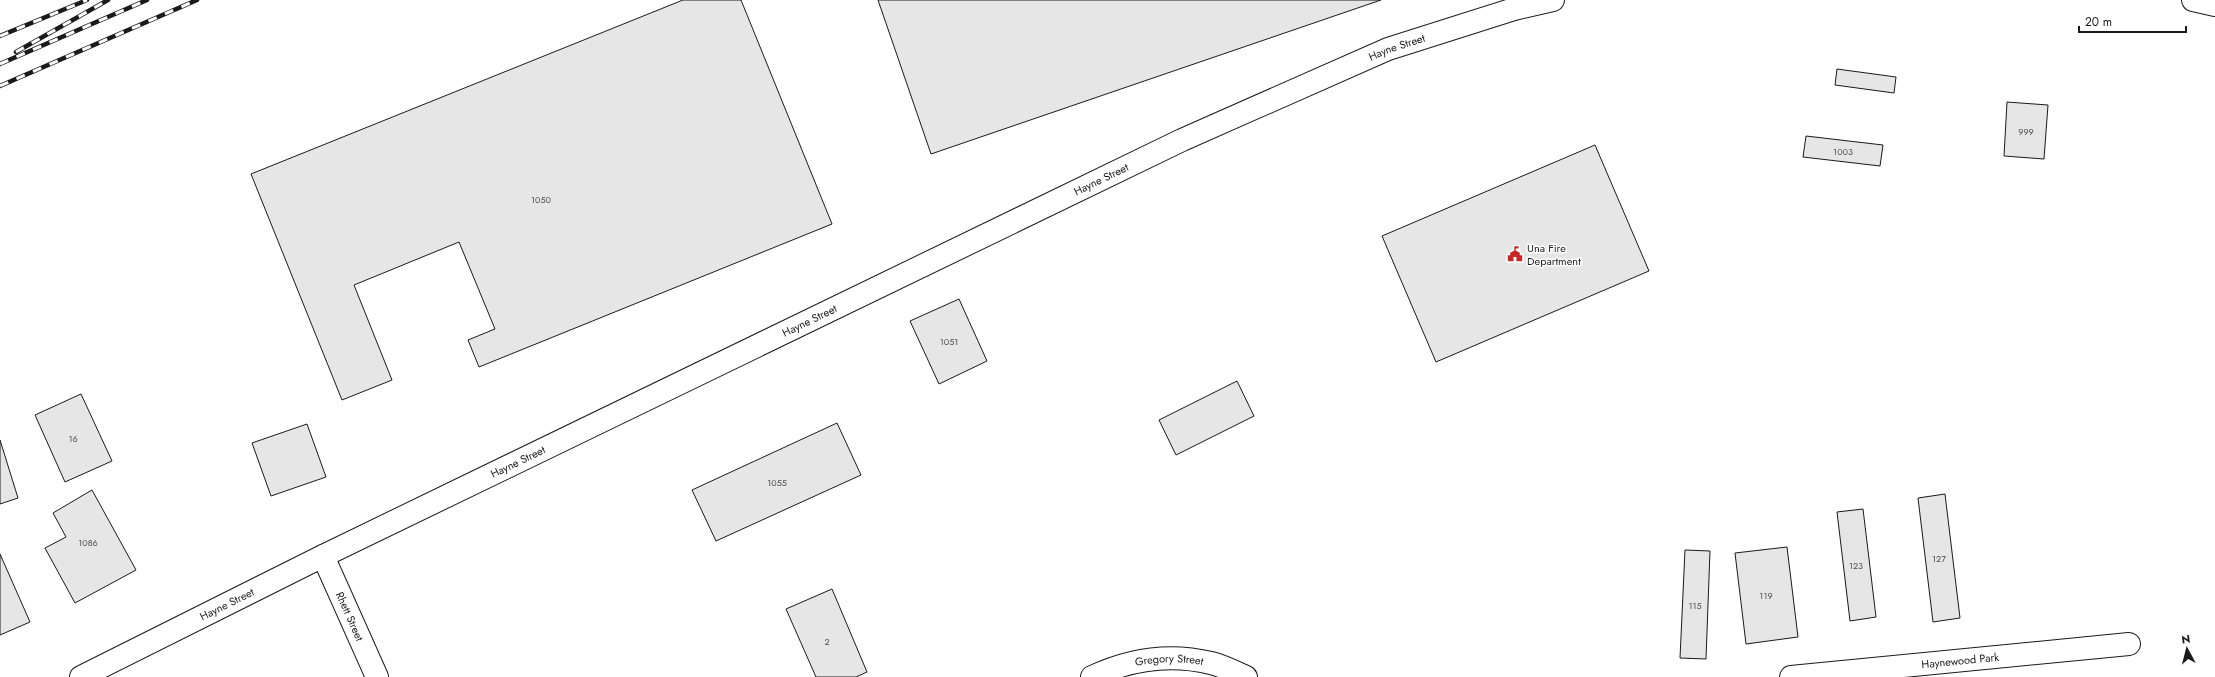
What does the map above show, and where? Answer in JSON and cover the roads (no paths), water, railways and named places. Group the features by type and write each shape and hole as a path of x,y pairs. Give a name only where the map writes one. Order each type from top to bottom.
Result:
{"street":[{"name":"Hayne Street","path":"81,677 323,556 1182,140 1388,49 1514,8 1553,0"},
{"path":"2193,0 2215,5"},
{"name":"Rhett Street","path":"323,556 377,677"},
{"name":"Haynewood Park","path":"1791,677 2129,644"},
{"name":"Gregory Street","path":"1092,677 1134,661 1174,657 1213,663 1246,677"}],"railway":[{"path":"0,36 87,0"},
{"path":"16,52 108,0"},
{"path":"0,64 147,0"},
{"path":"0,86 197,0"}],"place":[{"name":"Una Fire Department","path":"1515,254"}]}
